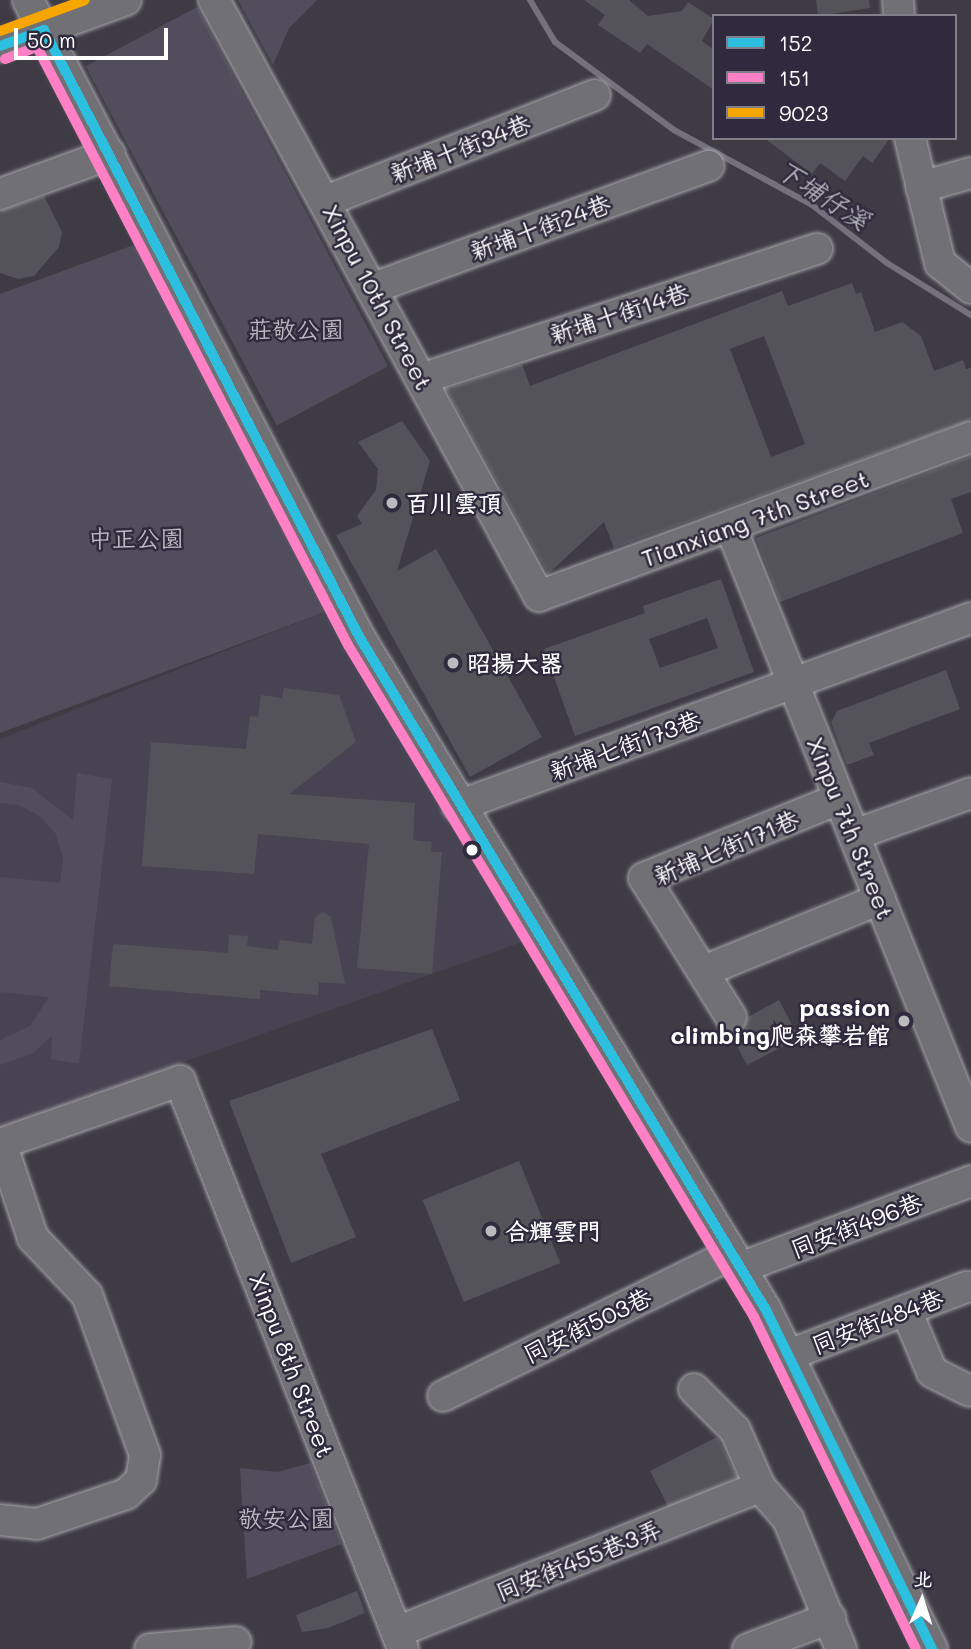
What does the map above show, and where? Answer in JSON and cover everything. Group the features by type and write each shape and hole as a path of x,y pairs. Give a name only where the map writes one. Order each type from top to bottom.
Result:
{"street":[{"path":"28,0 326,575 458,806 736,1261 789,1355 932,1649"},
{"path":"0,46 126,0"},
{"name":"Xinpu 10th Street","path":"214,0 326,201 539,596"},
{"name":"新埔十街34巷","path":"326,201 595,95"},
{"path":"910,140 940,263 970,286"},
{"path":"0,194 110,154"},
{"name":"新埔十街24巷","path":"373,288 708,166"},
{"path":"921,187 971,173"},
{"name":"新埔十街14巷","path":"422,379 817,249"},
{"name":"Tianxiang 7th Street","path":"539,596 731,528 971,437"},
{"name":"Xinpu 7th Street","path":"731,528 971,1127"},
{"name":"新埔七街173巷","path":"458,806 971,618"},
{"path":"854,835 971,793"},
{"name":"新埔七街171巷","path":"731,1017 644,878 839,799"},
{"path":"704,971 880,899"},
{"name":"Xinpu 8th Street","path":"1,1143 180,1081 400,1641"},
{"path":"0,1520 37,1524 126,1494 141,1480 145,1455 107,1341 87,1295 33,1238 1,1143"},
{"name":"同安街496巷","path":"736,1261 971,1181"},
{"name":"同安街503巷","path":"443,1396 736,1261"},
{"name":"同安街484巷","path":"789,1355 966,1287"},
{"path":"906,1310 932,1372 970,1391"},
{"path":"694,1389 735,1430 760,1487 788,1519 841,1649"},
{"name":"同安街455巷3弄","path":"400,1641 760,1487"},
{"path":"748,1649 830,1618"},
{"path":"150,1649 236,1642"}],"shaded area":[{"path":"325,612 522,942 0,1127 0,739"}],"green space":[{"path":"238,0 317,0 289,28 273,65"},
{"name":"莊敬公園","path":"197,7 388,366 277,426 86,66"},
{"name":"中正公園","path":"139,243 325,612 0,733 0,294"},
{"path":"77,773 112,779 79,1064 51,1059 52,1036 33,1053 0,1065 0,1040 30,1026 49,997 0,992 0,877 60,883 63,858 56,834 40,816 18,805 0,803 0,782 32,788 73,820"},
{"name":"敬安公園","path":"310,1463 342,1544 247,1579 240,1468 278,1472"}],"building":[{"path":"584,0 629,0 648,16 682,11 688,2 712,18 702,41 712,48 712,89 647,44 640,53 598,25 605,15"},
{"path":"816,0 869,0 870,8 818,14"},
{"path":"767,140 889,140 872,163 863,156 845,181 820,163 812,174"},
{"path":"44,196 62,232 59,247 34,276 18,279 0,273 0,211"},
{"path":"852,283 856,294 861,292 875,332 902,322 921,336 934,371 963,360 966,369 971,368 971,420 614,548 604,522 548,574 446,389 522,364 530,386 782,291 788,306","holes":["764,336 805,444 771,457 730,349"]},
{"name":"昭揚大器","path":"402,421 430,461 397,571 436,549 542,737 470,777 336,535 362,524 357,516 376,490 378,469 358,442"},
{"path":"971,456 971,492 951,499 963,533 780,602 756,538"},
{"path":"721,579 754,672 575,736 544,649 645,613 643,606","holes":["707,618 718,648 660,668 649,639"]},
{"path":"946,670 960,709 869,743 874,755 847,765 831,722 837,711"},
{"path":"284,688 339,695 356,742 289,794 415,803 413,840 432,842 431,852 442,852 432,974 357,968 369,844 258,834 254,874 142,866 151,742 246,749 250,716 258,717 261,695 282,698"},
{"path":"323,912 331,917 345,984 319,982 318,995 260,990 260,999 109,986 113,944 228,953 229,935 248,936 247,946 278,950 280,940 312,944 315,917"},
{"path":"779,1000 799,1038 747,1065 737,1046 750,1038 744,1028 748,1017"},
{"path":"432,1029 460,1100 321,1154 356,1237 291,1263 229,1101"},
{"name":"合輝雲門","path":"519,1161 560,1263 464,1302 423,1200"},
{"path":"717,1437 737,1477 671,1511 650,1471"},
{"path":"357,1591 365,1613 328,1628 302,1632 296,1615"}],"waterway":[{"name":"下埔仔溪","path":"530,0 555,42 674,130 812,205 887,263 971,315"}],"transit line":[{"name":"9023","path":"0,31 85,0"},
{"name":"152","path":"0,46 44,30 360,638 766,1310 932,1649"},
{"name":"151","path":"5,59 37,47 348,645 754,1317 916,1649"}],"place":[{"name":"百川雲頂","path":"392,503"},
{"name":"昭揚大器","path":"453,663"},
{"name":"passion climbing爬森攀岩館","path":"904,1021"},
{"name":"合輝雲門","path":"491,1231"}]}
